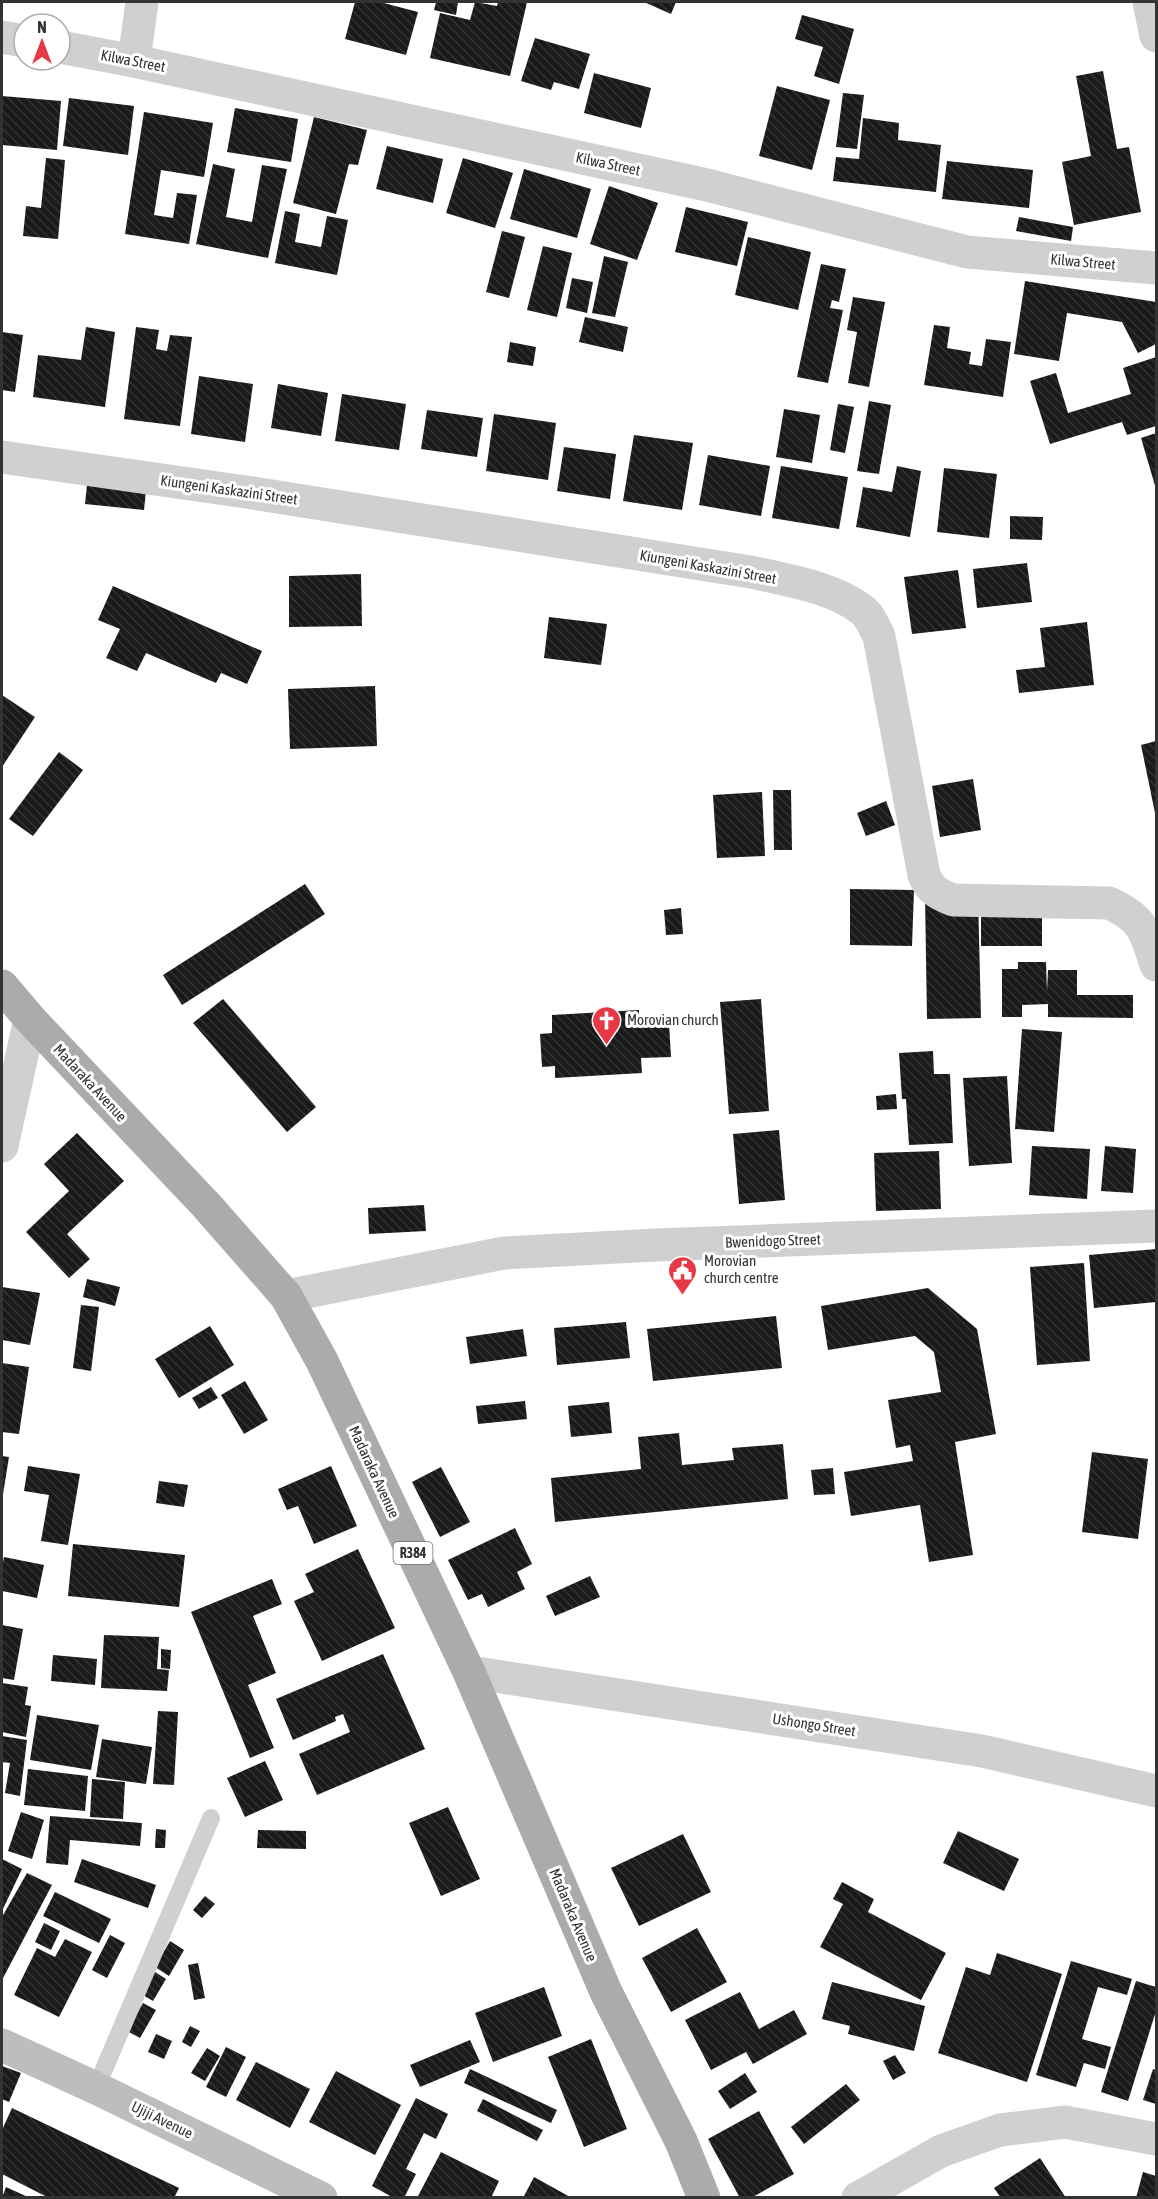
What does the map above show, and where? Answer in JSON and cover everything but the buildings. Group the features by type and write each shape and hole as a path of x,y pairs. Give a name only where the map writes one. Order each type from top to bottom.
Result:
{"main road":[{"name":"Madaraka Avenue","path":"2,986 30,1019 207,1206 286,1296 322,1361 469,1672 606,1992 681,2141 704,2198"},
{"name":"Ujiji Avenue","path":"2,2045 96,2088 321,2198"}],"street":[{"path":"134,60 142,2"},
{"path":"1149,2 1156,36"},
{"name":"Kilwa Street","path":"72,49 134,60 707,185 967,252 1156,268"},
{"name":"Kiungeni Kaskazini Street","path":"2,457 246,492 751,572 812,587 838,597 863,609 879,636 923,869 929,887 953,900 1109,903 1129,912 1144,928 1156,965"},
{"path":"2,1146 30,1019"},
{"name":"Bwenidogo Street","path":"286,1296 504,1252 1156,1226"},
{"name":"Ushongo Street","path":"469,1672 982,1751 1156,1791"},
{"path":"858,2198 941,2151 1000,2130 1065,2122 1156,2139"}],"lane":[{"path":"96,2088 212,1818"}],"place":[{"name":"Morovian church","path":"606,1046"},
{"name":"Morovian church centre","path":"683,1296"}]}
